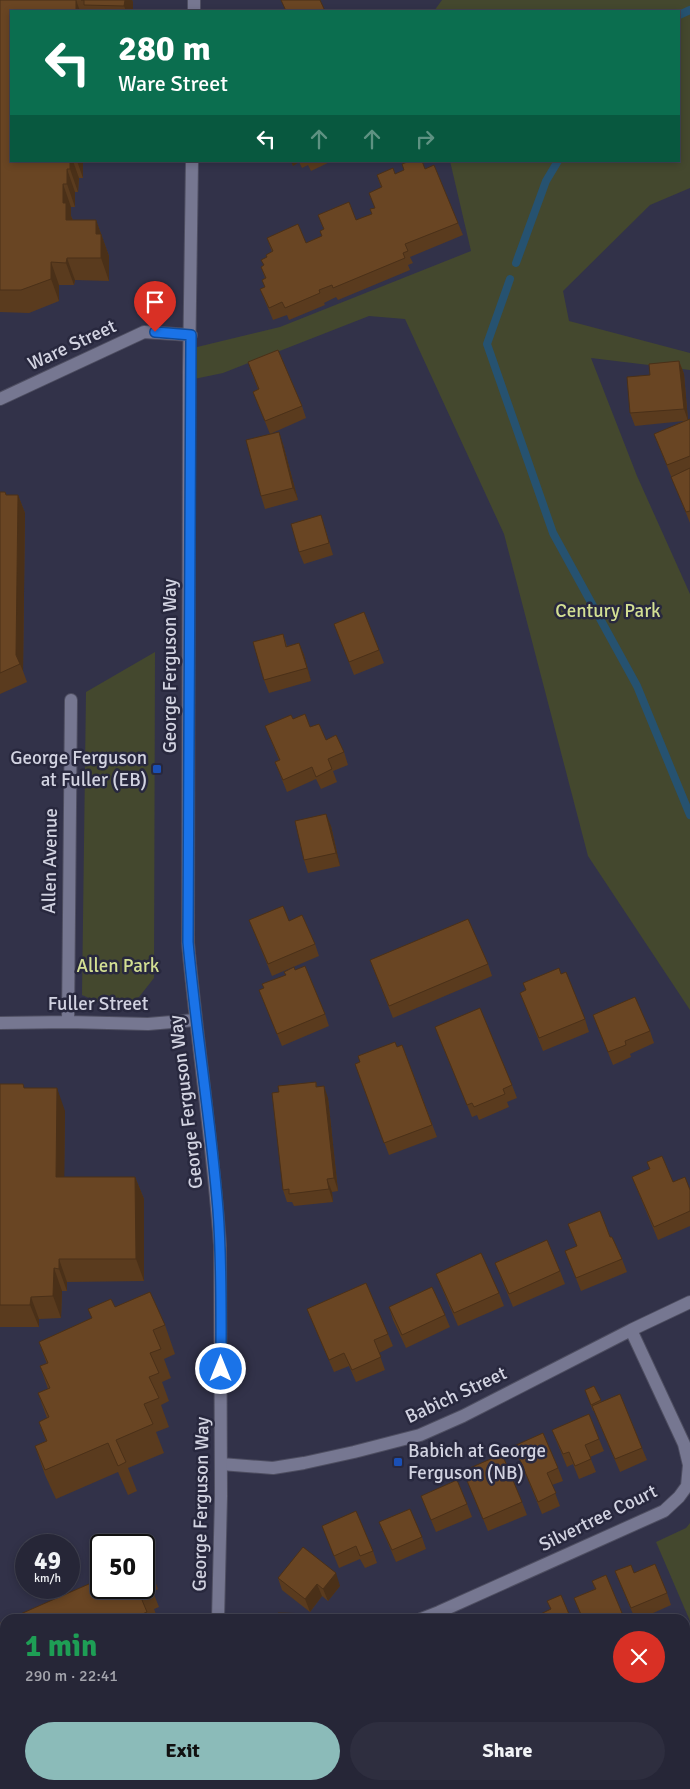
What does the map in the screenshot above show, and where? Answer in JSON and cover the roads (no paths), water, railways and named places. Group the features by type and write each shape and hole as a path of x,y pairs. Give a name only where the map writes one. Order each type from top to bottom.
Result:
{"street":[{"name":"George Ferguson Way","path":"192,162 188,934 195,1020 218,1207 220,1245 222,1464 218,1614"},
{"name":"Ware Street","path":"0,399 144,332 191,335"},
{"name":"Allen Avenue","path":"68,1022 71,700"},
{"name":"Fuller Street","path":"0,1023 148,1024 195,1020"},
{"name":"Babich Street","path":"222,1464 273,1468 337,1456 420,1435 463,1416 690,1302"},
{"name":"Silvertree Court","path":"433,1614 664,1511 679,1497 687,1486 689,1465 684,1444 631,1330"}],"waterway":[{"path":"680,15 690,10"},
{"path":"516,263 546,181 557,162"},
{"path":"510,279 487,344 553,533 637,686 690,815"}],"place":[{"name":"George Ferguson at Fuller (EB)","path":"157,769"},
{"name":"Babich at George Ferguson (NB)","path":"398,1462"}],"park label":[{"name":"Century Park","path":"608,611"},
{"name":"Allen Park","path":"118,966"}]}
